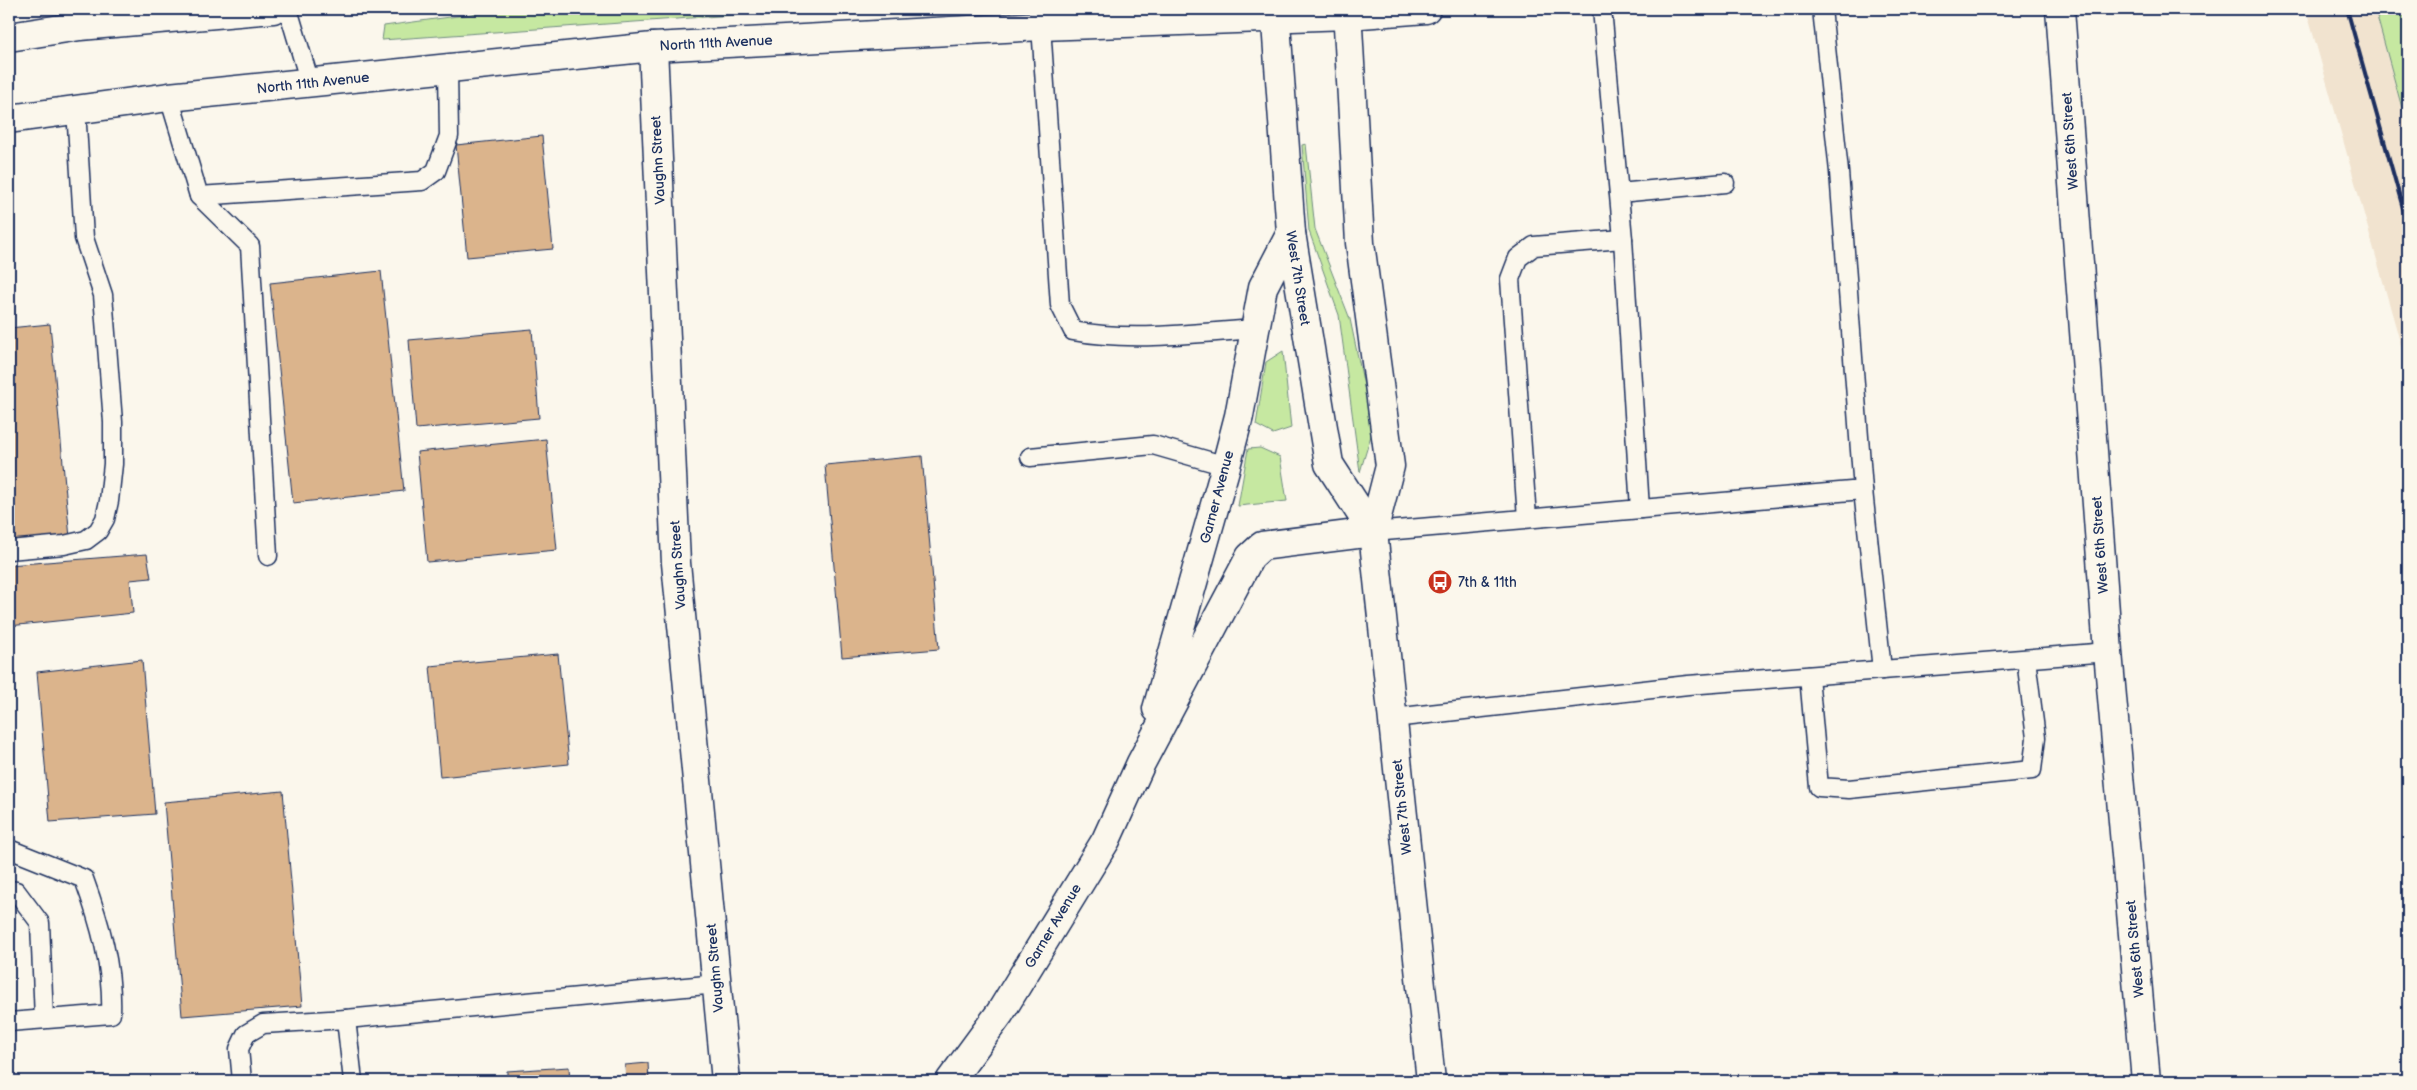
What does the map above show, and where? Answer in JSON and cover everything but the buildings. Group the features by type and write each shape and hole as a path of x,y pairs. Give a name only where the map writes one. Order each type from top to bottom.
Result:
{"street":[{"path":"9,37 80,26 273,9"},
{"name":"North 11th Avenue","path":"9,119 169,97 654,46 1276,13 1426,9"},
{"name":"West 6th Street","path":"2060,9 2108,652 2146,1081"},
{"name":"West 7th Street","path":"1347,12 1360,243 1390,466 1373,532 1431,1081"},
{"name":"West 7th Street","path":"1276,13 1290,233 1330,464 1373,532"},
{"name":"Vaughn Street","path":"654,46 676,563 726,1081"},
{"name":"Garner Avenue","path":"1141,763 1239,416 1264,287 1290,233"},
{"name":"Garner Avenue","path":"950,1081 1000,1013 1106,840 1141,763 1250,557 1262,546 1373,532"}],"lane":[{"path":"288,9 310,83"},
{"path":"1602,9 1623,239 1640,509"},
{"path":"1822,9 1840,182 1863,490 1882,670"},
{"path":"1041,26 1060,306 1074,331 1088,334 1169,335 1255,329"},
{"path":"199,196 422,181 436,171 449,136 448,68"},
{"path":"169,97 199,196 250,246 268,556"},
{"path":"9,550 64,545 86,540 98,531 104,519 114,464 113,422 103,295 84,238 76,109"},
{"path":"1619,192 1725,183"},
{"path":"1527,518 1510,279 1518,258 1534,246 1623,239"},
{"path":"1030,457 1153,445 1226,466"},
{"path":"1373,532 1863,490"},
{"path":"1393,718 1688,685 2108,652"},
{"path":"1809,676 1819,787 1849,789 2032,770 2036,738 2026,659"},
{"path":"9,849 84,879 99,922 112,986 111,1014 9,1022"},
{"path":"9,890 16,891 40,923 44,1019"},
{"path":"242,1081 239,1049 246,1034 263,1024 717,984"},
{"path":"346,1018 353,1081"}],"shaded area":[{"path":"2306,9 2375,9 2408,130 2408,370"}],"green space":[{"path":"509,9 817,9 382,40 384,26"},
{"path":"2375,9 2408,9 2408,130"},
{"path":"1306,144 1315,229 1350,319 1373,429 1360,472 1339,315 1309,231 1302,145"},
{"path":"1283,351 1291,428 1273,434 1256,425 1266,362"},
{"path":"1260,448 1280,457 1287,501 1238,506 1248,449"}],"railway":[{"path":"2347,9 2408,226"}],"place":[{"name":"7th & 11th","path":"1440,582"}]}
